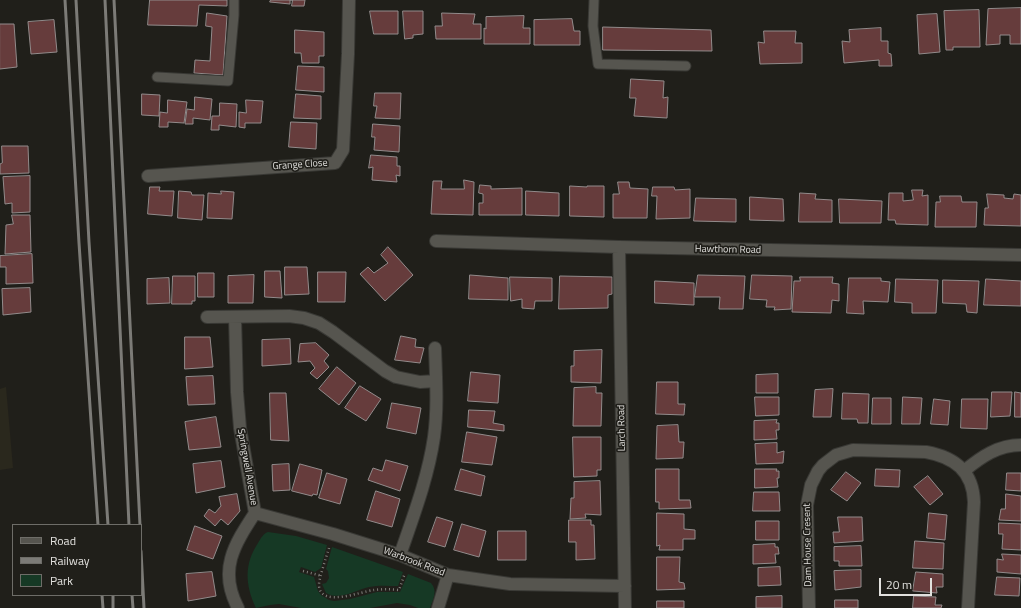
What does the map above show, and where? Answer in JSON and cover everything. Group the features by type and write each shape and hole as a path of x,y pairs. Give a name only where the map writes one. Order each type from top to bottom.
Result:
{"street":[{"name":"Grange Close","path":"148,176 336,163 343,150 348,54 348,0"},
{"name":"Hawthorn Road","path":"436,241 619,247 1021,255"},
{"name":"Larch Road","path":"619,247 625,608"},
{"path":"207,317 289,316 304,318 318,323 328,329 385,371 396,377 420,382 436,381"},
{"name":"Springwell Avenue","path":"235,317 236,392 239,421 255,513 232,551 229,565 230,584 234,600 238,608"},
{"path":"405,558 430,458 436,413 435,348"},
{"path":"964,471 978,460 992,452 1010,446 1021,445"},
{"name":"Dam House Cresent","path":"809,608 807,505 811,485 823,465 836,455 862,449 935,453 952,460 964,471 972,485 974,502 968,608"},
{"name":"Warbrook Road","path":"255,513 333,534 405,558 448,575 510,584 625,586"},
{"path":"438,608 448,575"}],"lane":[{"path":"157,77 228,81 234,0"},
{"path":"594,0 593,26 598,64 686,66"}],"path":[{"path":"333,534 322,576 318,585 322,594 332,598 347,597 372,590 388,588 398,590 405,558"},
{"path":"302,571 322,576"}],"shaded area":[{"path":"6,387 13,468 0,470 0,389"}],"green space":[{"path":"268,532 296,536 327,545 321,568 315,572 301,567 299,572 314,577 318,591 329,600 334,601 350,599 377,592 400,592 408,574 431,583 433,586 435,592 430,608 418,608 397,603 370,608 301,608 279,604 256,608 248,583 248,567 253,551 262,536"},
{"path":"332,547 403,572 398,586 369,587 348,594 336,596 326,593 322,584 326,583 329,578 328,571 326,569"}],"building":[{"path":"150,0 227,0 227,6 199,5 197,26 148,25"},
{"path":"271,0 290,0 290,4 270,2"},
{"path":"293,0 305,0 304,6 292,6"},
{"path":"1021,8 1021,44 1010,44 1010,35 1000,35 1000,44 986,45 988,9"},
{"path":"979,10 980,47 953,47 953,50 946,50 944,11"},
{"path":"370,11 398,11 398,34 374,34"},
{"path":"403,11 423,11 423,34 413,35 413,38 405,39"},
{"path":"207,13 227,16 223,75 194,73 195,60 210,61 212,27 206,26"},
{"path":"442,13 475,14 473,24 481,24 481,39 436,39 435,26 442,26"},
{"path":"937,14 940,52 919,54 917,15"},
{"path":"524,16 523,28 530,28 530,44 484,44 486,17"},
{"path":"572,19 574,31 580,31 580,45 534,45 534,20"},
{"path":"54,20 57,52 31,54 28,22"},
{"path":"0,24 14,24 17,67 0,69"},
{"path":"603,27 711,30 712,51 603,50"},
{"path":"881,28 881,41 888,41 888,53 891,54 892,66 879,66 879,60 844,63 842,41 850,42 849,30"},
{"path":"295,30 324,32 324,56 319,56 319,63 302,63 301,53 295,53"},
{"path":"764,31 796,31 795,43 802,43 802,63 760,64 758,42 764,43"},
{"path":"298,66 324,67 324,92 296,90"},
{"path":"631,79 664,81 663,98 668,97 667,118 634,116 636,98 630,98"},
{"path":"375,93 401,93 400,119 375,118 377,106 374,106"},
{"path":"142,94 160,95 159,116 142,115"},
{"path":"296,94 321,96 321,119 294,118"},
{"path":"195,97 212,99 210,120 193,118 193,124 185,124 187,109 194,110"},
{"path":"168,100 187,102 184,123 168,122 168,127 159,127 160,112 167,113"},
{"path":"246,100 263,101 261,123 245,123 245,128 239,127 239,112 246,113"},
{"path":"220,103 237,104 236,127 219,125 219,130 211,130 212,116 219,116"},
{"path":"291,122 317,123 316,149 289,147"},
{"path":"373,124 400,126 399,152 374,150 375,137 372,137"},
{"path":"2,146 28,146 29,173 0,174 0,164 2,163"},
{"path":"371,155 397,157 397,166 400,166 400,176 396,175 397,182 372,180 373,167 369,168"},
{"path":"30,176 30,212 12,213 12,203 5,204 3,177"},
{"path":"464,180 474,182 473,215 431,214 433,181 442,181 441,189 464,189"},
{"path":"618,182 629,182 630,188 648,189 647,218 613,218 613,194 619,194"},
{"path":"480,185 491,186 491,189 522,188 522,215 479,215 479,203 483,203 483,194 479,193"},
{"path":"570,186 604,186 604,217 570,216"},
{"path":"150,187 160,187 159,191 174,191 172,216 148,214"},
{"path":"653,187 674,187 675,190 690,189 690,218 656,219 657,196 652,196"},
{"path":"912,190 923,190 922,196 928,195 928,225 896,224 895,220 888,220 889,193 903,193 903,201 913,200"},
{"path":"179,191 191,192 192,195 204,195 202,220 178,218"},
{"path":"221,191 234,192 232,219 207,218 208,193 221,194"},
{"path":"526,191 559,193 559,216 526,215"},
{"path":"800,193 816,194 815,199 832,200 832,222 799,222"},
{"path":"987,194 1004,195 1004,198 1013,199 1014,194 1021,195 1021,226 984,225 985,208 988,208"},
{"path":"940,196 961,196 962,202 977,202 976,227 935,227 936,202 940,202"},
{"path":"750,197 783,199 784,221 750,220"},
{"path":"696,198 736,199 736,222 694,221"},
{"path":"839,199 882,201 881,223 840,223"},
{"path":"12,215 30,215 31,252 5,254 6,225 13,224"},
{"path":"388,247 413,275 385,301 360,274 368,267 374,273 388,263 381,255"},
{"path":"32,254 33,283 6,284 6,267 0,267 0,256"},
{"path":"285,267 307,267 309,294 285,295"},
{"path":"265,271 280,271 282,298 265,297"},
{"path":"318,272 346,272 345,302 318,302"},
{"path":"198,273 214,273 214,297 198,297"},
{"path":"254,275 253,303 228,303 228,276"},
{"path":"470,275 508,278 508,300 469,299"},
{"path":"698,275 745,276 743,309 719,309 720,297 695,297"},
{"path":"752,275 792,276 791,309 774,310 775,307 766,307 767,300 750,299"},
{"path":"173,276 195,276 195,301 192,301 192,304 172,304"},
{"path":"560,276 612,277 612,294 608,295 608,308 559,309"},
{"path":"510,277 552,278 552,301 535,301 534,309 522,308 522,299 511,301"},
{"path":"800,277 833,277 832,283 839,284 839,301 832,300 831,313 792,312 794,281 800,281"},
{"path":"169,278 170,303 147,304 147,279"},
{"path":"849,278 881,278 881,281 890,282 888,302 863,301 864,314 847,313"},
{"path":"896,279 938,280 936,313 912,313 912,303 895,302"},
{"path":"986,279 1021,281 1021,306 984,305"},
{"path":"943,280 979,281 977,313 967,312 966,304 943,303"},
{"path":"655,281 694,283 694,305 655,303"},
{"path":"30,288 31,312 3,315 2,289"},
{"path":"401,336 416,339 415,347 424,348 420,363 395,360"},
{"path":"185,337 210,337 213,367 185,369"},
{"path":"290,339 291,364 262,366 262,340"},
{"path":"316,343 329,355 324,361 329,367 317,379 310,373 315,368 310,361 298,362 300,344"},
{"path":"602,350 601,383 571,382 571,366 574,366 574,351"},
{"path":"337,367 356,383 339,405 319,389"},
{"path":"471,372 500,375 498,403 468,401"},
{"path":"778,374 778,393 756,393 756,375"},
{"path":"213,376 215,404 188,405 186,377"},
{"path":"657,382 678,382 678,404 685,404 684,415 656,414"},
{"path":"360,386 381,399 366,421 345,408"},
{"path":"596,387 596,393 602,393 601,426 573,426 574,388"},
{"path":"833,389 831,417 813,417 815,390"},
{"path":"992,392 1012,392 1010,416 991,417"},
{"path":"1015,392 1021,393 1021,417 1015,417"},
{"path":"270,393 286,393 289,441 271,440"},
{"path":"843,393 869,394 868,423 858,423 857,419 842,419"},
{"path":"755,397 779,397 779,415 756,416"},
{"path":"903,397 922,398 920,424 902,424"},
{"path":"873,398 891,398 891,424 872,424"},
{"path":"934,399 950,401 948,425 931,424"},
{"path":"962,399 988,399 987,429 961,428"},
{"path":"392,403 421,408 416,434 387,428"},
{"path":"469,410 495,411 493,423 504,425 504,431 468,427"},
{"path":"216,417 221,447 189,450 185,422"},
{"path":"777,420 776,423 779,423 779,430 776,430 777,439 754,440 754,421"},
{"path":"678,425 679,442 684,442 683,458 656,459 657,426"},
{"path":"467,432 497,437 492,465 462,462"},
{"path":"573,437 601,437 601,470 597,470 597,476 574,477"},
{"path":"777,443 777,453 784,451 783,463 756,464 755,444"},
{"path":"386,460 408,466 400,491 368,480 373,468 382,471"},
{"path":"221,461 225,487 196,493 193,464"},
{"path":"289,464 290,490 273,491 272,465"},
{"path":"300,464 322,470 317,495 313,494 312,496 292,491"},
{"path":"461,469 485,476 481,496 455,490"},
{"path":"656,469 679,469 679,500 690,500 691,508 659,509 659,502 656,502"},
{"path":"755,469 777,469 776,471 779,471 779,478 777,478 778,487 755,488"},
{"path":"876,469 900,470 899,487 875,486"},
{"path":"846,472 861,483 847,501 831,490"},
{"path":"327,473 347,479 340,504 319,498"},
{"path":"1007,473 1021,473 1021,491 1006,490"},
{"path":"928,476 943,494 930,505 914,487"},
{"path":"600,481 601,515 585,514 586,518 570,519 571,498 574,498 574,482"},
{"path":"376,491 400,499 392,527 367,520"},
{"path":"754,492 779,492 780,511 753,511"},
{"path":"237,494 240,511 228,525 221,519 215,526 204,516 209,509 215,513 221,506 219,497"},
{"path":"1006,494 1021,496 1021,521 999,520 1001,509 1005,509"},
{"path":"657,513 684,514 684,529 695,530 695,539 683,539 683,550 659,550 660,545 657,546"},
{"path":"929,513 947,515 945,540 927,538"},
{"path":"437,517 453,522 445,547 428,542"},
{"path":"838,517 862,517 863,541 834,543 833,532 839,532"},
{"path":"569,520 591,520 591,525 594,525 595,559 576,560 576,542 569,542"},
{"path":"756,521 779,521 779,540 756,540"},
{"path":"999,523 1021,524 1021,550 1002,549 1003,534 999,534"},
{"path":"462,524 486,531 479,557 454,550"},
{"path":"195,526 222,536 213,559 187,550"},
{"path":"498,531 526,531 526,560 498,560"},
{"path":"915,541 944,543 943,569 913,568"},
{"path":"775,544 775,547 778,547 779,554 775,554 776,563 753,564 753,545"},
{"path":"861,546 862,566 839,566 839,561 834,561 834,547"},
{"path":"1002,554 1021,555 1021,574 997,572 997,559 1003,560"},
{"path":"657,557 680,557 679,582 684,583 685,589 657,590"},
{"path":"780,567 781,585 758,586 758,568"},
{"path":"861,570 861,587 835,590 834,571"},
{"path":"212,572 216,596 188,601 186,574"},
{"path":"916,572 943,574 943,587 936,587 937,593 913,591"},
{"path":"997,577 1020,578 1019,596 995,595"},
{"path":"782,596 782,608 756,608 756,597"},
{"path":"914,596 936,597 935,605 942,605 941,608 913,608"},
{"path":"835,600 858,600 858,608 835,608"},
{"path":"657,601 684,601 684,608 657,608"}],"railway":[{"path":"65,0 79,243 98,524"},
{"path":"76,0 89,242 108,524"},
{"path":"105,0 129,524"},
{"path":"114,0 140,524"},
{"path":"142,570 144,608"},
{"path":"102,596 103,608"},
{"path":"113,596 113,608"},
{"path":"132,596 133,608"}]}
